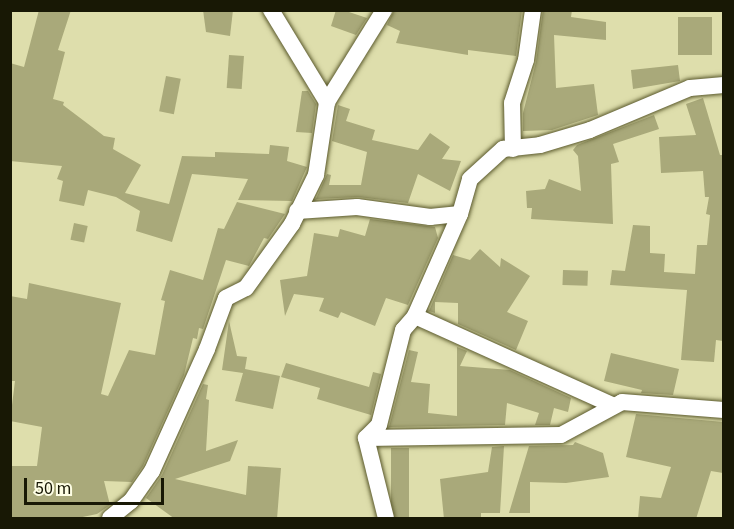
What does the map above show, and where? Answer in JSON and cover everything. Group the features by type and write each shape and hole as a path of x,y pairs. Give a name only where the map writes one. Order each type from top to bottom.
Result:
{"street":[{"path":"271,10 327,102"},
{"path":"110,519 130,501 152,471 207,349 226,298 246,288 281,243 316,175 327,102 384,10"},
{"path":"513,149 512,103 526,60 533,10"},
{"path":"366,438 379,425 403,330 415,316 460,214 470,179 503,149 513,149 590,130 690,88 723,85"},
{"path":"297,211 357,207 430,217 460,214"},
{"path":"415,316 614,406"},
{"path":"366,438 464,440 505,434 561,435 622,402 723,410"},
{"path":"366,438 386,519"}],"building":[{"path":"39,10 71,10 58,50 65,52 53,99 64,102 63,105 104,136 115,138 113,149 141,165 125,193 169,204 182,156 215,157 215,152 269,154 270,145 289,147 287,161 307,167 292,201 238,200 248,179 192,174 172,242 136,231 140,211 116,197 88,190 84,206 59,201 63,181 57,179 62,166 10,161 10,63 24,67"},
{"path":"203,10 233,10 230,36 206,32"},
{"path":"336,10 367,18 356,35 331,26"},
{"path":"394,10 522,10 516,56 468,50 468,55 396,43 400,31 387,25"},
{"path":"543,10 572,10 571,17 606,22 606,40 554,35 556,88 594,84 598,115 552,130 523,131 523,113 536,62"},
{"path":"678,17 712,17 712,55 678,55"},
{"path":"229,55 244,56 242,89 227,88"},
{"path":"678,65 680,81 633,89 631,70"},
{"path":"166,76 181,79 174,114 159,111"},
{"path":"302,91 308,91 316,104 312,133 296,132"},
{"path":"703,98 720,155 723,155 723,341 716,340 714,362 681,360 687,290 610,285 612,270 625,271 633,225 650,226 650,253 665,254 664,272 695,274 697,245 707,245 710,215 706,214 709,197 705,197 703,171 661,173 659,137 696,135 686,104"},
{"path":"338,105 350,109 346,121 375,130 372,140 418,150 430,133 450,147 442,159 461,161 450,191 418,174 408,203 358,197 316,199 327,174 331,175 329,185 361,185 367,152 332,141"},
{"path":"654,115 659,129 613,144 619,162 611,164 613,224 531,219 532,208 527,208 526,191 545,189 549,179 581,191 578,156 573,150 577,145"},
{"path":"237,202 285,214 268,239 264,238 249,266 226,260 203,329 199,328 197,339 193,338 184,375 143,466 132,482 104,481 110,505 97,514 73,519 12,519 10,466 37,466 42,427 10,421 15,381 10,381 10,296 27,299 29,283 121,303 101,394 108,396 129,350 155,355 165,301 161,300 170,270 203,280 218,228 224,229"},
{"path":"370,219 435,227 438,238 408,305 386,298 375,326 341,312 338,318 319,311 324,298 294,294 285,316 280,280 307,276 314,233 338,237 340,229 365,236"},
{"path":"74,223 88,226 84,243 70,240"},
{"path":"480,249 500,267 501,258 530,276 507,312 528,321 516,350 458,324 458,303 435,302 435,313 429,311 453,255 470,260"},
{"path":"563,270 588,271 587,286 562,285"},
{"path":"229,321 237,356 247,357 245,369 280,376 273,409 235,401 243,373 222,370"},
{"path":"457,347 467,351 460,366 510,370 571,398 568,412 554,408 550,425 535,425 539,413 507,403 505,425 389,427 409,350 418,352 411,382 430,384 428,413 457,416"},
{"path":"611,353 679,369 673,395 641,393 642,390 604,381"},
{"path":"286,363 369,387 373,372 381,374 371,415 317,399 320,388 281,377"},
{"path":"203,384 208,385 206,399 209,400 206,451 238,440 230,461 175,479 246,495 248,466 281,468 277,519 175,519 146,498 162,475"},
{"path":"636,414 723,422 723,473 711,471 696,519 638,519 640,496 661,498 671,467 626,457"},
{"path":"575,442 603,453 609,477 566,483 530,482 530,513 509,513 529,446 573,445"},
{"path":"504,446 500,513 481,513 481,519 444,519 440,479 488,472 492,447"},
{"path":"391,448 409,448 409,518 391,518"}]}
